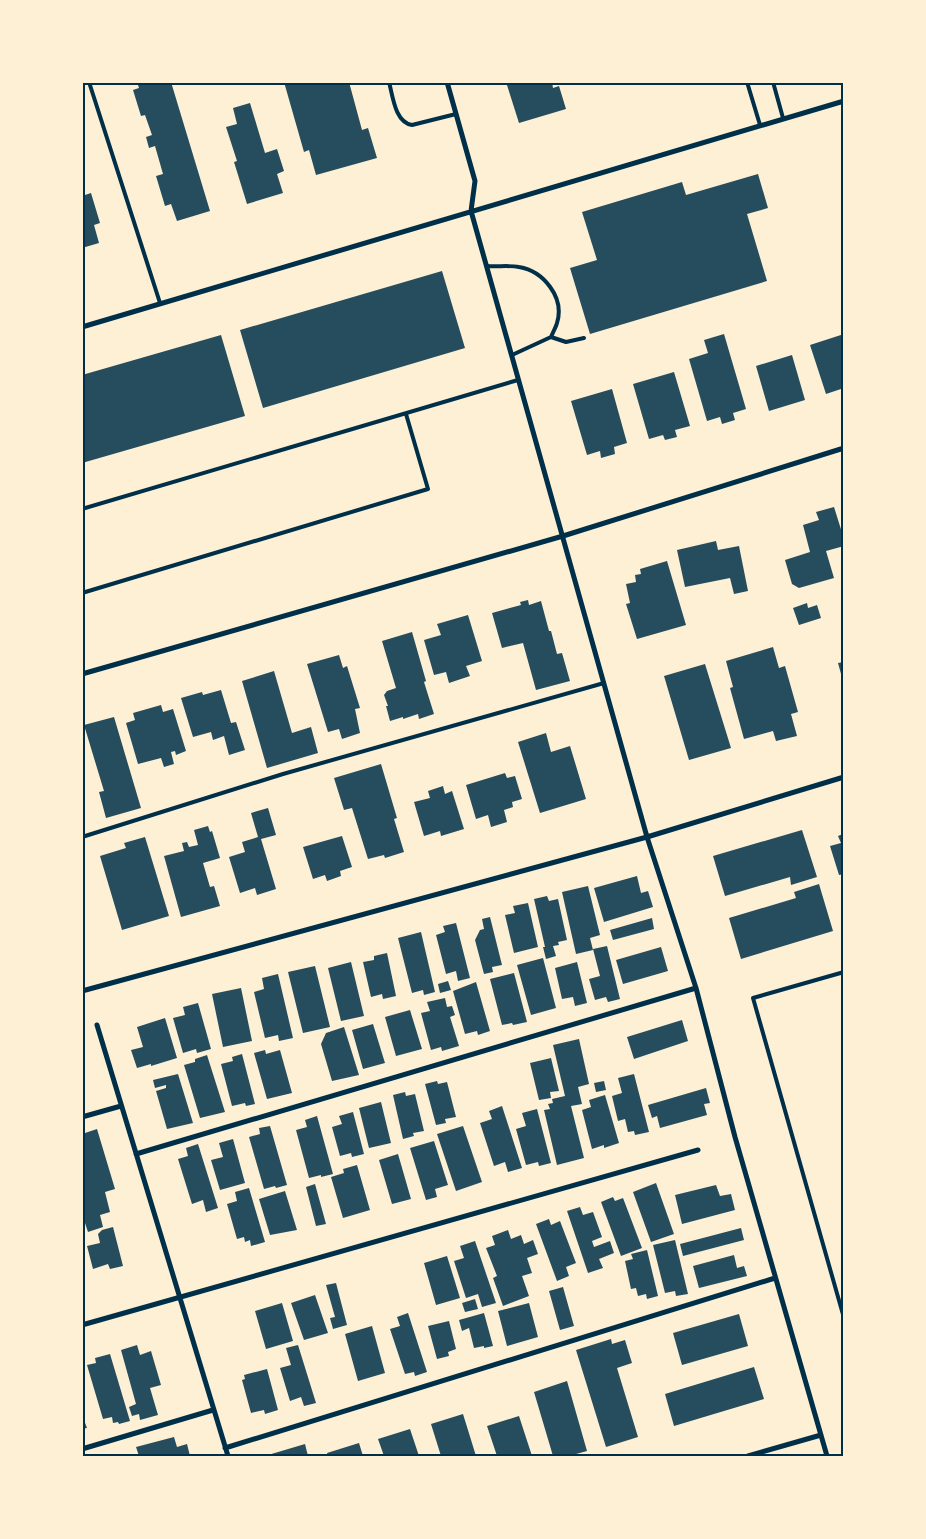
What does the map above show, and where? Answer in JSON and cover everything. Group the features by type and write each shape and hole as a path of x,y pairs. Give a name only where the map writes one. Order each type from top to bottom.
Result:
{"street":[{"path":"447,82 475,181 471,211 647,837 696,988 735,1136 827,1456"},
{"path":"82,327 844,101"},
{"path":"82,674 563,536 844,448"},
{"path":"83,990 647,837 844,777"},
{"path":"136,1154 696,988"},
{"path":"96,1025 228,1456"},
{"path":"82,1118 121,1106"},
{"path":"82,1325 698,1150"},
{"path":"225,1448 775,1278"},
{"path":"82,1449 214,1410"},
{"path":"748,1456 821,1434"}],"lane":[{"path":"89,82 160,304"},
{"path":"389,82 399,118 405,124 412,125 456,114"},
{"path":"747,82 760,125"},
{"path":"773,82 784,118"},
{"path":"487,266 519,267 538,274 552,288 558,305 558,321 551,337 512,355"},
{"path":"551,337 566,342 584,338"},
{"path":"82,509 518,380"},
{"path":"82,593 428,489 406,414"},
{"path":"82,837 283,774 604,683"},
{"path":"844,972 753,998 844,1318"}],"building":[{"path":"137,82 171,82 210,211 177,221 171,204 165,206 156,176 163,174 155,146 149,148 146,137 152,135 145,115 141,116 133,90 139,88"},
{"path":"284,82 349,82 362,130 368,128 377,158 316,175 309,150 304,152"},
{"path":"506,82 552,82 553,88 559,86 566,109 519,123"},
{"path":"250,103 265,153 277,149 284,171 277,174 283,193 247,204 234,162 237,161 226,127 237,124 233,108"},
{"path":"758,174 768,208 747,214 767,281 590,334 570,268 597,260 582,212 682,182 686,195"},
{"path":"82,188 85,195 91,193 100,223 94,225 99,243 82,248"},
{"path":"442,271 465,348 263,408 240,330"},
{"path":"724,334 746,409 733,413 735,420 722,424 720,417 707,421 689,359 708,353 704,340"},
{"path":"844,334 844,388 826,394 810,345"},
{"path":"221,335 245,416 82,463 82,375"},
{"path":"792,355 805,400 769,411 756,366"},
{"path":"674,372 690,426 675,430 677,437 665,440 663,435 649,439 633,384"},
{"path":"612,389 627,443 614,447 615,454 601,458 600,451 587,455 571,401"},
{"path":"834,507 844,539 844,546 826,551 834,578 799,588 792,584 785,560 810,552 803,525 819,520 816,512"},
{"path":"716,541 718,550 739,546 748,591 734,594 730,578 685,587 677,550"},
{"path":"667,561 686,625 637,639 626,604 630,603 626,584 636,582 635,575 641,574 640,569"},
{"path":"528,600 529,605 541,601 557,654 562,653 570,681 536,690 523,643 502,648 492,613 521,605 520,602"},
{"path":"807,603 808,608 817,605 821,618 799,625 793,608"},
{"path":"468,615 482,661 466,666 470,676 449,683 446,672 434,675 424,640 441,635 437,624"},
{"path":"412,632 434,714 419,719 418,714 390,721 384,695 387,691 396,688 382,641"},
{"path":"773,647 779,668 785,666 798,712 791,714 797,736 776,741 773,731 744,739 730,688 733,687 726,661"},
{"path":"339,655 343,668 347,666 360,708 355,709 360,733 342,739 339,729 328,732 307,664"},
{"path":"844,662 844,680 843,681 838,663"},
{"path":"705,664 731,748 689,760 664,676"},
{"path":"274,671 292,733 311,727 318,753 267,768 242,681"},
{"path":"221,690 231,723 236,722 245,750 229,755 224,736 213,740 211,732 193,737 181,698 202,692 203,695"},
{"path":"161,705 163,712 173,709 186,751 176,755 175,751 171,752 174,764 164,767 161,758 138,764 126,723 135,720 133,713"},
{"path":"114,717 141,808 106,818 99,792 104,791 84,725"},
{"path":"546,733 551,752 570,746 586,799 540,813 518,742"},
{"path":"381,764 397,818 394,819 404,852 385,858 384,855 368,859 352,808 344,810 334,778"},
{"path":"505,773 507,778 515,776 522,799 512,802 513,807 504,810 507,822 491,827 488,815 476,819 466,785"},
{"path":"443,786 445,794 452,791 464,829 441,836 440,831 424,836 414,802 430,798 428,791"},
{"path":"268,808 276,835 261,839 276,889 257,895 255,888 240,893 229,857 245,852 242,842 258,837 251,813"},
{"path":"208,826 210,832 212,831 220,858 203,863 210,887 214,886 220,906 181,917 164,856 184,851 182,843 187,842 189,847 198,845 194,830"},
{"path":"844,829 844,874 839,875 830,846 841,843 838,836 843,834 841,830"},
{"path":"802,830 817,877 791,885 790,877 725,896 713,856"},
{"path":"342,836 352,867 340,871 341,876 327,881 325,875 313,879 303,847"},
{"path":"145,837 169,916 122,930 100,856 126,848 124,843"},
{"path":"637,876 641,893 648,891 653,907 604,922 594,888"},
{"path":"819,884 833,931 741,959 729,918 796,898 794,892"},
{"path":"588,886 600,935 590,938 593,950 576,954 562,892"},
{"path":"547,896 549,901 558,899 567,940 558,942 559,945 553,946 556,956 546,959 534,899"},
{"path":"528,903 538,947 514,953 505,915 515,913 513,906"},
{"path":"490,917 502,965 492,967 493,972 484,974 475,940 480,930 484,929 482,919"},
{"path":"652,918 654,929 613,940 610,930"},
{"path":"456,923 470,978 458,981 456,971 446,974 436,935 445,932 443,926"},
{"path":"421,932 435,992 424,995 423,990 412,993 398,938"},
{"path":"607,946 620,999 608,1002 606,997 595,1000 589,979 600,976 593,949"},
{"path":"661,947 668,971 623,984 616,960"},
{"path":"387,953 396,996 383,999 382,994 371,997 363,962 374,960 374,956"},
{"path":"543,958 556,1008 531,1015 517,965"},
{"path":"351,962 364,1016 341,1021 328,968"},
{"path":"577,962 587,1003 575,1006 573,997 562,999 555,968"},
{"path":"315,966 330,1027 303,1033 288,972"},
{"path":"514,973 527,1022 502,1025 490,979"},
{"path":"278,974 293,1038 279,1041 278,1035 265,1038 254,992 264,989 262,978"},
{"path":"448,981 451,990 440,993 438,984"},
{"path":"476,982 490,1031 478,1035 477,1031 465,1034 453,991"},
{"path":"241,988 252,1041 223,1047 212,994"},
{"path":"445,998 447,1007 452,1006 455,1015 450,1017 459,1046 442,1051 441,1047 431,1050 421,1013 430,1011 427,1002"},
{"path":"198,1003 211,1049 197,1053 196,1049 183,1053 173,1018 185,1015 183,1007"},
{"path":"410,1010 422,1049 396,1056 385,1017"},
{"path":"165,1018 177,1058 137,1068 131,1050 143,1047 137,1027"},
{"path":"682,1020 688,1041 634,1059 627,1037"},
{"path":"373,1024 385,1063 363,1069 352,1030"},
{"path":"344,1027 359,1075 332,1081 321,1044 326,1033"},
{"path":"579,1039 589,1084 578,1087 582,1104 571,1106 584,1158 557,1165 544,1110 550,1109 548,1104 553,1103 552,1099 565,1096 553,1045"},
{"path":"265,1050 266,1054 280,1050 292,1093 267,1099 254,1053"},
{"path":"242,1054 255,1104 246,1106 245,1103 232,1106 221,1064 233,1061 232,1057"},
{"path":"207,1055 225,1112 200,1118 184,1065 195,1062 195,1059"},
{"path":"551,1058 559,1091 550,1092 551,1098 539,1100 530,1063"},
{"path":"178,1074 193,1123 167,1129 156,1091 166,1088 166,1085 155,1088 153,1080"},
{"path":"634,1074 649,1132 635,1135 634,1131 628,1132 625,1119 618,1121 612,1096 622,1093 618,1078"},
{"path":"437,1081 438,1084 447,1082 456,1117 445,1119 446,1123 436,1125 425,1084"},
{"path":"604,1081 606,1090 596,1092 594,1083"},
{"path":"706,1088 710,1103 704,1104 707,1115 660,1128 657,1116 652,1118 648,1105"},
{"path":"405,1092 406,1096 415,1094 424,1131 413,1133 414,1136 403,1139 393,1095"},
{"path":"605,1095 619,1143 604,1148 604,1145 592,1149 582,1110 591,1107 589,1100"},
{"path":"381,1102 391,1143 369,1148 359,1108"},
{"path":"502,1106 522,1168 508,1172 505,1162 494,1166 480,1123 492,1119 489,1111"},
{"path":"537,1109 551,1163 539,1166 538,1162 526,1165 516,1129 526,1126 522,1113"},
{"path":"353,1112 364,1154 352,1157 351,1153 340,1156 332,1127 342,1124 339,1116"},
{"path":"317,1116 333,1174 309,1178 296,1130 307,1127 305,1120"},
{"path":"270,1126 287,1185 264,1189 249,1137 260,1134 259,1128"},
{"path":"463,1126 482,1182 456,1191 437,1134"},
{"path":"97,1129 115,1189 105,1192 110,1212 100,1215 103,1227 88,1232 82,1214 82,1134"},
{"path":"233,1139 245,1183 220,1190 211,1160 223,1157 219,1143"},
{"path":"434,1141 448,1185 435,1189 437,1197 426,1200 410,1148"},
{"path":"198,1144 218,1208 206,1212 203,1200 192,1204 178,1159 188,1156 186,1148"},
{"path":"398,1154 411,1199 392,1204 379,1160"},
{"path":"357,1165 370,1210 343,1218 331,1177 344,1173 343,1169"},
{"path":"656,1183 674,1234 651,1242 633,1192"},
{"path":"315,1184 326,1224 316,1226 306,1187"},
{"path":"716,1185 720,1196 731,1194 735,1210 682,1224 675,1195"},
{"path":"249,1188 265,1242 251,1246 250,1240 245,1242 244,1237 237,1239 227,1204 237,1201 235,1192"},
{"path":"285,1191 297,1230 270,1235 259,1199"},
{"path":"613,1197 615,1201 623,1198 642,1248 621,1256 601,1202"},
{"path":"580,1207 583,1215 593,1212 602,1237 592,1241 594,1247 610,1241 614,1253 599,1259 603,1268 588,1273 567,1211"},
{"path":"549,1219 551,1225 560,1221 576,1263 566,1267 569,1276 557,1281 536,1224"},
{"path":"113,1227 123,1266 110,1269 108,1264 93,1269 87,1246 100,1243 98,1234 102,1230"},
{"path":"741,1228 744,1240 683,1256 680,1244"},
{"path":"508,1230 511,1239 521,1235 524,1244 533,1240 538,1254 527,1258 532,1273 522,1276 529,1296 503,1306 493,1278 497,1276 486,1248 495,1245 492,1236"},
{"path":"675,1240 688,1294 676,1296 675,1291 665,1293 653,1245"},
{"path":"475,1241 496,1303 482,1307 478,1294 466,1298 454,1261 464,1258 460,1246"},
{"path":"647,1250 658,1296 647,1299 646,1294 638,1296 636,1288 631,1289 625,1261 633,1259 631,1254"},
{"path":"734,1255 737,1268 744,1266 747,1276 699,1288 693,1266"},
{"path":"447,1256 460,1298 436,1305 424,1263"},
{"path":"336,1283 347,1325 333,1329 330,1318 335,1317 326,1285"},
{"path":"563,1287 574,1326 560,1330 549,1291"},
{"path":"315,1295 328,1333 304,1340 291,1303"},
{"path":"475,1299 478,1309 465,1312 462,1303"},
{"path":"282,1303 293,1341 266,1349 255,1311"},
{"path":"529,1303 538,1337 507,1346 498,1311"},
{"path":"408,1313 427,1372 415,1376 414,1372 405,1374 390,1329 400,1326 397,1317"},
{"path":"484,1313 493,1346 474,1348 469,1328 462,1331 459,1320"},
{"path":"739,1314 748,1346 682,1365 673,1333"},
{"path":"449,1321 456,1349 448,1352 449,1356 437,1359 428,1326"},
{"path":"372,1326 385,1373 358,1381 345,1334"},
{"path":"611,1339 612,1344 625,1340 632,1363 617,1368 638,1437 606,1447 576,1350"},
{"path":"137,1345 140,1355 151,1351 161,1385 150,1388 158,1415 140,1420 139,1414 132,1416 129,1407 136,1404 121,1350"},
{"path":"298,1345 316,1403 304,1406 301,1397 290,1401 280,1368 291,1365 286,1348"},
{"path":"110,1354 130,1421 119,1424 118,1422 113,1423 112,1417 103,1419 87,1365 96,1363 95,1358"},
{"path":"754,1367 764,1399 674,1426 665,1394"},
{"path":"267,1369 278,1410 265,1414 264,1410 251,1413 242,1380 245,1379 244,1375"},
{"path":"567,1381 587,1451 569,1456 553,1456 534,1392"},
{"path":"463,1414 476,1456 441,1456 431,1424"},
{"path":"82,1415 87,1428 82,1429"},
{"path":"519,1416 532,1456 497,1456 487,1426"},
{"path":"410,1429 419,1456 384,1456 378,1439"},
{"path":"174,1437 177,1447 187,1444 190,1456 139,1456 136,1447"},
{"path":"359,1443 363,1456 328,1456 327,1453"},
{"path":"305,1444 308,1456 268,1456 268,1455"}]}
